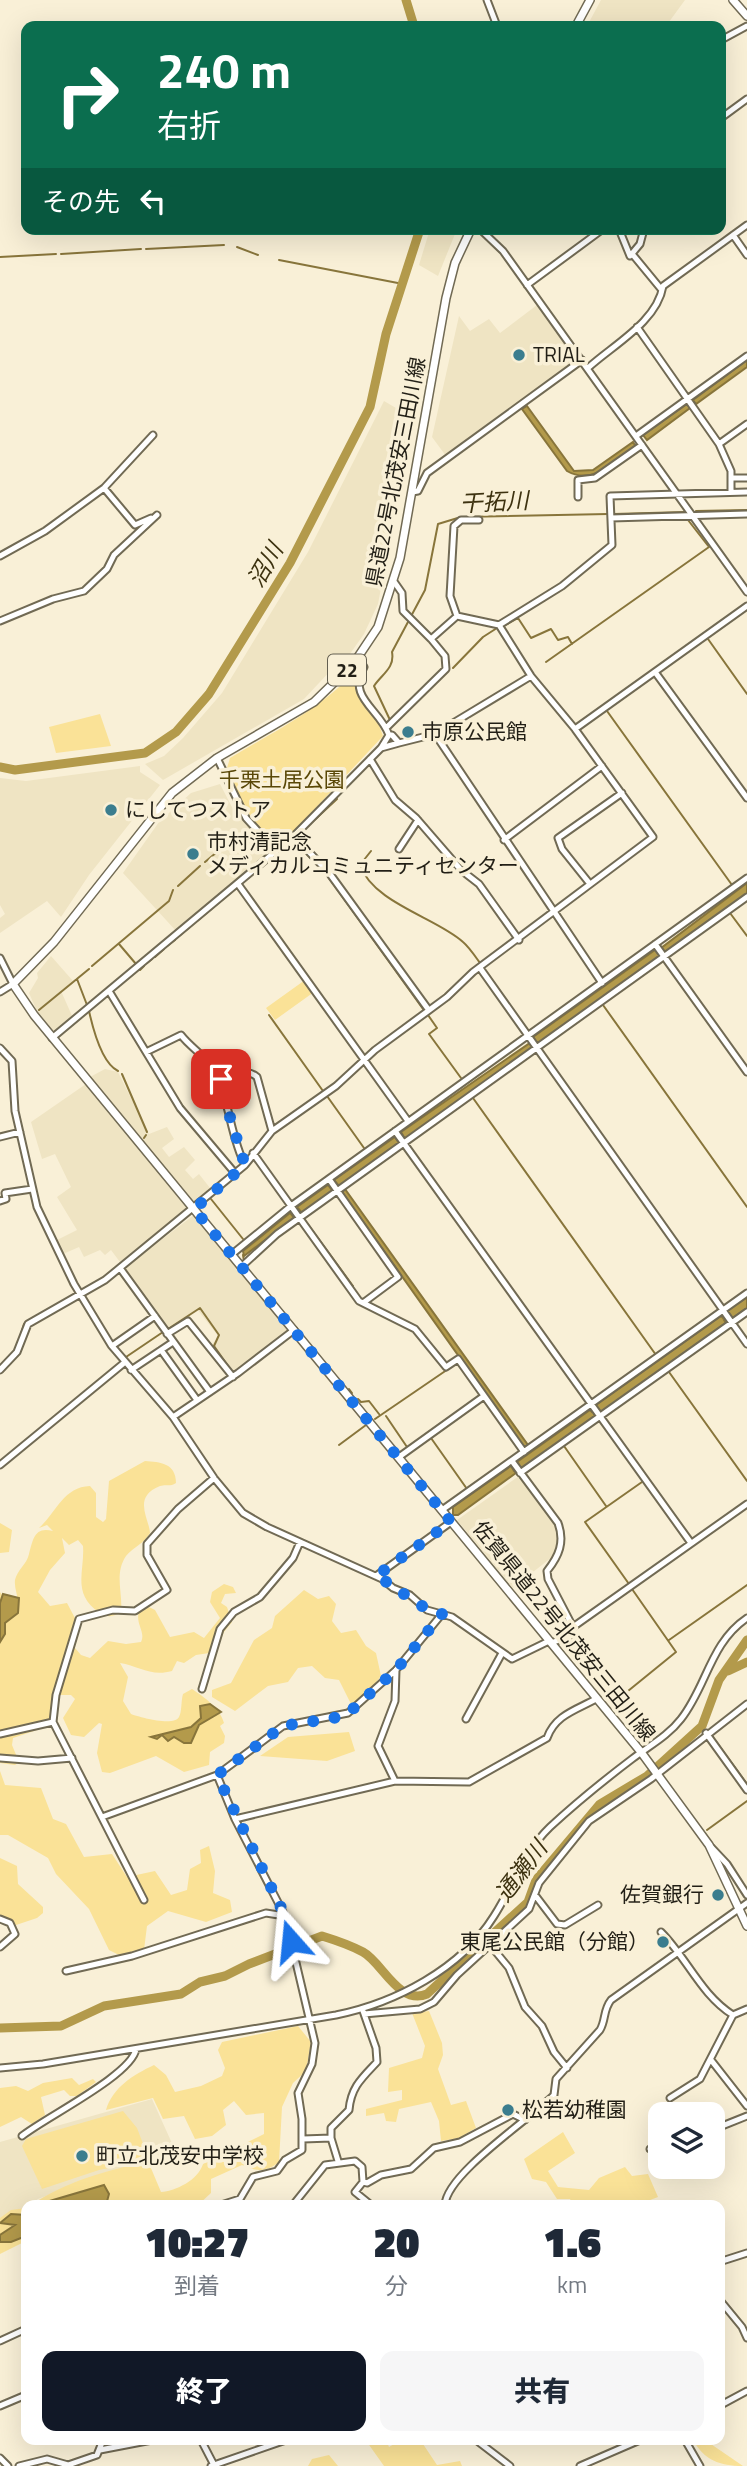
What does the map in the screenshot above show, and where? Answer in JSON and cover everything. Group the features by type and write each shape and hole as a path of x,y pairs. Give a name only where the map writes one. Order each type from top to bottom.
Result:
{"main road":[{"path":"579,21 590,0"},
{"path":"733,0 747,16"},
{"name":"県道22号北茂安三田川線","path":"13,984 54,942 172,793 217,758 314,702 358,657 378,627 395,583 446,298 455,263 468,235"},
{"name":"佐賀県道22号北茂安三田川線","path":"13,984 52,1038 641,1752 709,1845 747,1926"}],"street":[{"path":"487,0 495,21"},
{"path":"726,37 747,26"},
{"path":"726,113 747,99"},
{"path":"661,289 747,225"},
{"path":"487,235 496,242 588,368 747,592"},
{"path":"527,285 595,235"},
{"path":"588,368 636,327 660,300 661,289 633,255 628,253 621,235"},
{"path":"633,255 642,235"},
{"path":"733,235 747,254"},
{"path":"636,327 719,444 731,478 731,492"},
{"path":"636,436 747,356"},
{"path":"412,492 418,491 427,473 582,360"},
{"path":"719,444 747,424"},
{"path":"0,555 45,531 104,488 153,435"},
{"path":"578,497 578,480 596,478 642,445"},
{"path":"731,478 747,478"},
{"path":"0,621 53,599 84,591 107,569 114,555 157,514 135,525 104,488"},
{"path":"457,616 499,625 562,586 612,545 610,496 747,492"},
{"path":"611,515 747,514"},
{"path":"457,616 450,596 454,526 461,520 479,520"},
{"path":"52,1038 294,836 381,747 387,732 446,669 445,656 403,611 402,593 395,583"},
{"path":"575,729 747,606"},
{"path":"431,639 457,616"},
{"path":"0,1370 17,1352 28,1324 120,1268 245,1165 272,1131 336,1086 364,1059 653,837 575,729 531,676 499,625"},
{"path":"358,657 364,667 358,678 358,689 387,732 399,743"},
{"path":"655,672 747,798"},
{"path":"381,747 435,734 531,676"},
{"path":"435,734 553,914 602,983"},
{"path":"217,758 246,818 276,851"},
{"path":"370,759 395,800 418,820 461,870 479,884 519,940"},
{"path":"504,840 602,766"},
{"path":"590,884 562,849 558,838 622,793"},
{"path":"399,849 418,820"},
{"path":"294,836 330,874 428,1009"},
{"path":"231,1255 291,1206 395,1131 532,1042 660,951 747,878"},
{"path":"238,884 408,1122"},
{"path":"241,1267 300,1218 404,1143 602,983 747,897"},
{"path":"660,951 747,1072"},
{"path":"0,958 13,984 0,992"},
{"path":"480,968 747,1344"},
{"path":"109,991 194,1127 234,1172"},
{"path":"146,1052 181,1035 206,1060 218,1079 245,1165"},
{"path":"0,1048 12,1060 12,1092 32,1189 43,1220 80,1294 124,1363 173,1418 214,1478 243,1513 376,1576 393,1588 410,1595 427,1610 452,1617 501,1655 512,1659 570,1636 573,1627 747,1504"},
{"path":"218,1079 227,1081 243,1072 251,1072 257,1077 272,1131"},
{"path":"395,1131 691,1543"},
{"path":"0,1137 20,1132"},
{"path":"253,1153 363,1303 415,1329 446,1367 458,1359 524,1452"},
{"path":"329,1179 398,1277 363,1303"},
{"path":"0,1201 6,1199 5,1193 32,1189"},
{"path":"120,1268 210,1392"},
{"path":"442,1510 516,1467 595,1411 727,1316 747,1293"},
{"path":"516,1467 524,1452 595,1411 727,1316 747,1311"},
{"path":"113,1346 155,1316"},
{"path":"167,1334 188,1321 233,1377"},
{"path":"173,1418 233,1377 294,1330"},
{"path":"131,1370 173,1342"},
{"path":"161,1350 197,1400"},
{"path":"0,1465 124,1363"},
{"path":"399,1457 484,1396"},
{"path":"516,1467 562,1533 560,1555 547,1571 548,1579 573,1627"},
{"path":"145,1900 53,1722 56,1695 79,1619 113,1610 135,1611 167,1590 147,1555 146,1544 178,1509 214,1478"},
{"path":"376,1576 451,1522"},
{"path":"202,1689 220,1629 234,1612 260,1597 289,1564 300,1542"},
{"path":"102,1817 217,1775 283,1726 348,1713 396,1670 442,1614"},
{"path":"363,2012 411,1990 481,1934 498,1909 526,1856 541,1836 580,1799 682,1719 719,1646 747,1618"},
{"path":"466,1719 501,1655"},
{"path":"395,1781 378,1746 395,1701 396,1670"},
{"path":"236,1819 395,1781 469,1782 547,1738 551,1725 559,1718 596,1699"},
{"path":"0,2067 43,2064 309,2019 428,2006 529,1909 544,1877 589,1821 657,1774 706,1733 747,1704"},
{"path":"0,1734 53,1722"},
{"path":"706,1733 747,1790"},
{"path":"0,1759 38,1761 72,1758"},
{"path":"217,1775 285,1916 315,2043 312,2064 298,2093 302,2150 285,2160 277,2171 253,2177 237,2200"},
{"path":"709,1845 727,1864 747,1895"},
{"path":"535,1895 557,1924 565,1925 598,1905"},
{"path":"446,2200 447,2191 463,2173 554,2095 556,2079 600,2030 603,2024 602,2014 611,2000 747,1903"},
{"path":"65,1971 132,1956 266,1913 285,1916"},
{"path":"0,1919 10,1923 15,1934 0,1947"},
{"path":"661,1932 712,2000 733,2014"},
{"path":"481,1934 514,1977 525,2007 542,2026 554,2052 567,2068"},
{"path":"670,2098 700,2079 733,2014 747,2009"},
{"path":"338,2161 331,2128 349,2110 350,2094 355,2084 377,2062 363,2012"},
{"path":"22,2136 96,2089 134,2057 136,2049"},
{"path":"711,2060 747,2106"},
{"path":"365,2200 355,2192 363,2182 411,2169 433,2148 460,2142 513,2114 525,2120"},
{"path":"725,2125 747,2116"},
{"path":"303,2139 331,2138"},
{"path":"297,2200 319,2169 338,2161 358,2163 363,2171 363,2182"},
{"path":"725,2260 747,2253"},
{"path":"725,2306 742,2327 747,2338"},
{"path":"0,2341 21,2331"},
{"path":"725,2403 747,2390"},
{"path":"0,2406 21,2397"},
{"path":"19,2466 47,2459 68,2465 97,2455 102,2445"},
{"path":"100,2450 126,2445"},
{"path":"203,2445 212,2465 229,2463 273,2445"},
{"path":"483,2445 510,2466"},
{"path":"580,2466 628,2445"},
{"path":"688,2445 699,2466"},
{"path":"0,2458 8,2466"}],"shaded area":[{"path":"601,0 685,0 670,21 590,21"},
{"path":"428,235 455,235 438,276 419,265"},
{"path":"537,305 577,360 446,456 432,437 459,316 470,331 489,319 500,333"},
{"path":"747,360 747,367 696,404 693,400"},
{"path":"384,401 413,418 378,604 364,634 340,668 334,667 304,699 163,780 145,764 164,756 222,693 308,552"},
{"path":"687,404 690,408 647,440 643,435"},
{"path":"527,406 574,471 593,470 633,442 636,447 595,474 577,475 567,471 522,409"},
{"path":"140,766 140,772 160,785 89,875 61,917 47,901 0,933 0,918 5,914 0,905 0,778 26,781"},
{"path":"220,784 234,811 272,851 177,932 123,873 159,822 191,793"},
{"path":"747,883 747,894 405,1139 401,1132 534,1040 533,1037 657,951"},
{"path":"51,956 73,981 61,991 73,1018 55,1034 36,1009 29,993 38,978 37,973"},
{"path":"105,1069 118,1072 149,1134 167,1127 174,1139 162,1148 169,1157 184,1147 195,1160 185,1170 193,1179 199,1174 210,1188 194,1203 90,1077"},
{"path":"86,1084 187,1208 120,1262 111,1250 105,1255 100,1250 84,1257 79,1247 63,1254 57,1240 77,1230 57,1197 71,1187 55,1154 42,1159 31,1122"},
{"path":"395,1137 399,1143 339,1186 334,1180"},
{"path":"328,1185 333,1191 302,1213 297,1207"},
{"path":"345,1189 528,1445 524,1448 342,1192"},
{"path":"290,1213 294,1218 244,1256 243,1251"},
{"path":"194,1215 289,1331 235,1374 212,1344 219,1337 197,1309 168,1330 123,1269"},
{"path":"747,1297 747,1308 733,1318 730,1316 724,1320 726,1323 601,1413 599,1410 594,1414 595,1417 522,1469 520,1467 514,1471 516,1473 458,1515 453,1515 453,1507 511,1466 513,1469 519,1465 517,1462 590,1410 592,1412 597,1409 596,1405 721,1316 723,1318 729,1314 727,1311"},
{"path":"519,1476 558,1526 557,1553 513,1588 457,1520"},
{"path":"3,1594 19,1598 18,1613 5,1623 5,1634 0,1642 0,1603"},
{"path":"210,1704 221,1712 199,1725 191,1743 184,1743 174,1737 168,1741 162,1735 157,1739 151,1737 191,1727 201,1718 200,1706"},
{"name":"町立北茂安中学校","path":"152,2099 175,2150 153,2161 97,2176 36,2200 21,2200 21,2209 0,2222 0,2142"},
{"path":"104,2185 109,2194 107,2200 53,2200"},
{"path":"11,2214 21,2215 21,2238 0,2242 0,2235 15,2225 0,2223"}],"green space":[{"name":"千栗土居公園","path":"360,666 355,689 378,722 383,736 281,845 272,841 263,834 242,800 227,768 230,758 315,706"},
{"path":"100,714 111,746 56,753 49,727"},
{"path":"305,980 314,992 275,1020 266,1008"},
{"path":"145,1461 166,1465 173,1471 176,1483 160,1486 146,1496 144,1508 150,1533 122,1563 121,1611 113,1616 106,1616 91,1606 85,1598 81,1582 83,1546 78,1540 69,1545 62,1538 65,1553 50,1570 38,1592 50,1606 67,1603 77,1622 75,1648 81,1655 90,1658 108,1641 126,1644 141,1642 139,1612 149,1607 155,1610 170,1637 194,1632 204,1638 220,1618 210,1602 212,1592 224,1584 233,1587 236,1593 225,1594 221,1603 227,1607 232,1622 224,1632 216,1652 196,1655 184,1663 177,1661 172,1671 165,1673 120,1663 128,1677 123,1701 131,1714 156,1720 176,1720 180,1715 183,1694 192,1689 219,1712 224,1723 220,1726 225,1736 224,1743 210,1752 209,1765 184,1772 156,1756 110,1773 102,1772 97,1753 102,1724 99,1723 84,1737 71,1735 63,1718 75,1699 71,1695 58,1695 52,1725 13,1738 12,1745 19,1762 15,1765 0,1763 0,1592 4,1598 18,1603 16,1576 28,1558 35,1535 42,1531 53,1531 47,1525 39,1528 66,1496 81,1487 90,1486 96,1493 96,1517 103,1522 106,1519 109,1481"},
{"path":"0,1523 12,1530 9,1552 0,1553"},
{"path":"304,1590 318,1599 329,1596 336,1604 332,1621 341,1633 356,1630 366,1646 376,1653 381,1676 359,1703 351,1704 339,1680 325,1678 312,1666 298,1668 288,1682 268,1686 235,1711 212,1697 212,1690 231,1683 254,1640 272,1628 275,1616"},
{"path":"349,1732 355,1751 327,1761 260,1756 288,1737"},
{"path":"0,1771 5,1785 41,1788 53,1819 66,1824 84,1857 112,1854 127,1877 155,1871 171,1895 187,1890 190,1869 201,1863 200,1850 209,1846 215,1871 213,1893 230,1900 232,1912 206,1922 168,1911 147,1926 144,1950 119,1955 109,1950 89,1909 56,1874 48,1858 8,1835 0,1835"},
{"path":"0,1858 17,1866 18,1884 43,1907 43,1913 37,1918 16,1925 0,1916"},
{"path":"429,2011 442,2043 443,2055 438,2069 451,2105 466,2101 476,2128 459,2138 441,2141 439,2121 431,2102 399,2109 396,2122 386,2121 384,2113 366,2116 366,2109 402,2100 402,2090 388,2092 389,2068 422,2058 425,2046 412,2013"},
{"path":"298,2026 311,2042 306,2071 293,2083 282,2107 279,2162 261,2170 242,2165 211,2179 211,2193 203,2200 39,2200 73,2183 148,2161 161,2192 173,2189 191,2180 203,2164 264,2134 264,2113 246,2115 234,2101 223,2110 226,2125 212,2136 195,2139 184,2116 163,2119 153,2098 106,2110 119,2088 154,2065 166,2075 175,2092 201,2086 222,2076 225,2068 218,2050 222,2042"},
{"path":"72,2078 79,2085 93,2079 96,2082 77,2096 70,2096 64,2090 41,2097 45,2115 32,2124 21,2117 0,2127 0,2088 16,2086 28,2091 43,2083"},
{"path":"123,2111 137,2128 147,2154 140,2162 99,2170 42,2189 22,2146 26,2139"},
{"path":"563,2132 575,2153 548,2171 558,2187 589,2190 599,2178 625,2167 632,2176 648,2174 658,2197 650,2200 557,2199 546,2182 532,2179 524,2159"},
{"path":"21,2209 21,2244 0,2254 0,2218 11,2210"},
{"path":"369,2445 424,2445 437,2465 460,2461 462,2466 384,2466"},
{"path":"696,2445 712,2445 743,2466 727,2465 713,2460"},
{"path":"329,2455 338,2466 308,2466 312,2459"}],"waterway":[{"name":"沼川","path":"406,0 412,21"},
{"name":"沼川","path":"0,767 15,770 145,753 176,732 209,694 290,563 370,407 386,334 418,235"},
{"path":"146,249 224,245"},
{"path":"237,247 258,255"},
{"path":"61,254 141,249"},
{"path":"0,257 56,254"},
{"path":"279,260 403,284"},
{"name":"干拓川","path":"696,511 747,510"},
{"name":"干拓川","path":"614,514 685,512"},
{"name":"干拓川","path":"390,720 374,686 390,667 392,652 425,590 438,524 461,517 608,514"},
{"path":"546,662 709,547 688,520"},
{"path":"504,626 518,618 531,638 551,629 558,640 568,637 572,644"},
{"path":"453,668 483,637 497,628"},
{"path":"708,639 747,694"},
{"path":"607,711 732,885"},
{"path":"308,826 337,799"},
{"path":"299,836 303,831"},
{"path":"221,849 241,838"},
{"path":"242,883 293,840 326,874 423,1009"},
{"path":"371,851 360,865 378,890 391,900 452,933 480,963"},
{"path":"205,862 217,852"},
{"path":"178,886 200,866"},
{"path":"197,921 235,889"},
{"path":"92,966 169,901 173,890"},
{"path":"730,913 747,936"},
{"path":"179,936 192,925"},
{"path":"167,946 175,940"},
{"path":"119,944 136,964"},
{"path":"155,957 164,949"},
{"path":"147,963 152,959"},
{"path":"591,962 607,984"},
{"path":"140,970 144,966"},
{"path":"39,1010 89,969"},
{"path":"485,970 528,1031"},
{"path":"77,979 87,1005"},
{"path":"603,1005 747,1207"},
{"path":"89,1011 103,1053 118,1071"},
{"path":"269,1015 323,1091"},
{"path":"428,1015 437,1028 429,1034 461,1078"},
{"path":"122,1074 147,1132"},
{"path":"327,1096 364,1148"},
{"path":"473,1098 656,1355"},
{"path":"211,1199 243,1239"},
{"path":"304,1219 353,1286"},
{"path":"128,1258 150,1239"},
{"path":"243,1255 244,1261"},
{"path":"100,1280 113,1270"},
{"path":"168,1329 200,1308 219,1335 214,1346 233,1373"},
{"path":"20,1337 24,1324 34,1317"},
{"path":"126,1357 163,1332"},
{"path":"375,1419 457,1363"},
{"path":"669,1372 747,1481"},
{"path":"349,1389 352,1393"},
{"path":"358,1399 361,1402 369,1401 379,1414"},
{"path":"386,1416 407,1447"},
{"path":"339,1445 366,1425"},
{"path":"431,1438 467,1489"},
{"path":"564,1446 606,1506"},
{"path":"629,1584 585,1522 642,1482"},
{"path":"669,1640 747,1585"},
{"path":"628,1691 676,1652 632,1589"},
{"name":"通瀬川","path":"0,2028 61,2026 104,2006 181,1994 200,1982 225,1976 322,1936 363,1952 399,1989 408,1994 427,1994 528,1902 536,1880 600,1804 647,1776 702,1726 719,1680 747,1640"},
{"path":"728,1671 747,1662"},
{"path":"715,1740 747,1784"},
{"path":"707,1830 747,1801"}],"place":[{"name":"TRIAL","path":"519,355"},
{"name":"市原公民館","path":"408,732"},
{"name":"にしてつストア","path":"111,810"},
{"name":"市村清記念 メディカルコミュニティセンター","path":"193,854"},
{"name":"佐賀銀行","path":"718,1895"},
{"name":"東尾公民館（分館）","path":"663,1942"},
{"name":"松若幼稚園","path":"508,2110"},
{"name":"町立北茂安中学校","path":"82,2156"}],"route":[{"path":"221,1079 218,1079 232,1133 245,1165 216,1187 194,1209 451,1522 425,1538 415,1549 376,1576 393,1588 410,1595 427,1610 442,1614 396,1670 348,1713 339,1717 292,1722 283,1726 271,1732 217,1775 285,1916 291,1941"}]}
